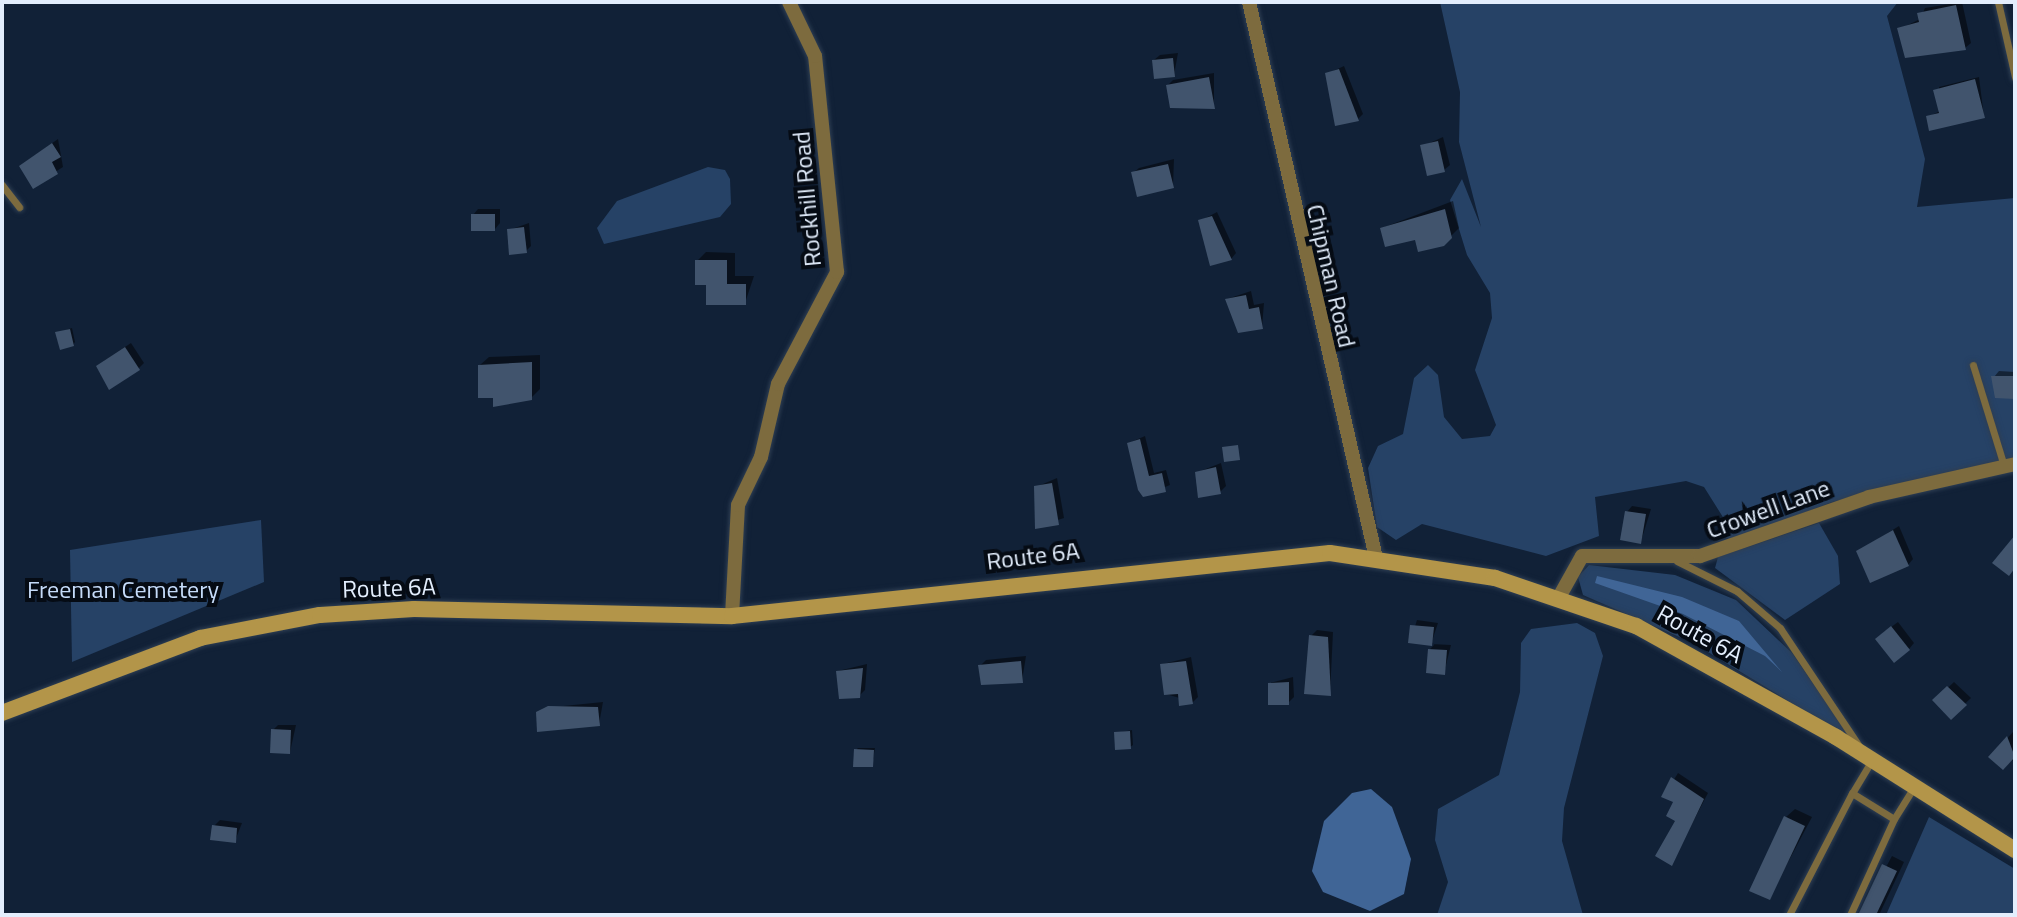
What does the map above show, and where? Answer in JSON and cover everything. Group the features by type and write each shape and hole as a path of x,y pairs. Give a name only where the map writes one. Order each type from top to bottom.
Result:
{"main road":[{"name":"Route 6A","path":"2,713 118,666 264,622 414,609 732,616 1227,558 1376,558 1495,578 1636,626 1868,758 2015,850"}],"street":[{"name":"Rockhill Road","path":"732,616 738,505 761,457 778,384 837,272 815,56 789,2"},
{"name":"Chipman Road","path":"1249,2 1376,558"},
{"name":"Crowell Lane","path":"1558,599 1582,556 1677,561 1869,497 2010,465"}],"lane":[{"path":"1998,2 2015,77"},
{"path":"2,185 19,207"},
{"path":"1973,365 2010,465"},
{"path":"1677,561 1737,591 1780,628 1868,758 1789,915"},
{"path":"1850,915 1894,819 1913,787"},
{"path":"1852,793 1894,819"}],"green space":[{"path":"1440,2 1898,2 1887,16 1925,159 1917,207 2015,198 2015,457 1832,502 1732,540 1723,536 1726,522 1704,487 1686,481 1595,497 1599,536 1546,556 1422,524 1396,540 1377,527 1368,468 1378,446 1403,434 1414,378 1428,365 1438,375 1444,417 1462,439 1490,436 1496,425 1475,370 1492,318 1490,293 1467,255 1450,200 1462,179 1481,227 1459,142 1460,92"},
{"path":"708,167 725,170 730,179 731,204 720,217 604,244 597,228 617,201"},
{"name":"Freeman Cemetery","path":"261,520 264,582 72,662 70,550"},
{"path":"1819,523 1838,556 1840,584 1785,620 1715,568 1718,557"},
{"path":"1589,565 1675,575 1736,600 1792,653 1851,739 1693,643 1583,595 1578,577"},
{"path":"1577,623 1595,633 1603,656 1564,808 1562,841 1583,915 1437,915 1448,882 1435,840 1438,809 1499,775 1520,692 1521,643 1531,629"},
{"path":"1929,817 2015,869 2015,915 1886,915"}],"shaded area":[{"path":"1597,576 1682,597 1739,621 1782,672 1765,656 1683,614 1595,583"},
{"path":"1371,789 1392,807 1411,859 1404,894 1370,911 1323,892 1312,871 1324,821 1352,793"}],"building":[{"path":"1956,5 1966,50 1905,58 1897,28 1919,22 1917,13"},
{"path":"1173,58 1175,77 1154,79 1152,60"},
{"path":"1339,69 1359,121 1335,126 1325,73"},
{"path":"1209,77 1215,109 1170,108 1166,85"},
{"path":"1975,79 1985,118 1929,131 1926,116 1939,113 1933,90"},
{"path":"1438,141 1445,172 1427,176 1420,145"},
{"path":"52,143 61,157 52,162 58,174 33,189 19,166"},
{"path":"1168,164 1174,188 1137,197 1131,172"},
{"path":"1445,209 1452,238 1444,246 1418,252 1415,240 1385,247 1380,228"},
{"path":"471,214 495,214 495,231 471,231"},
{"path":"1212,216 1232,260 1210,266 1198,220"},
{"path":"524,227 527,253 509,255 507,229"},
{"path":"695,260 727,260 727,284 746,284 746,305 706,305 706,285 695,285"},
{"path":"1246,295 1249,309 1259,307 1263,329 1238,333 1225,299"},
{"path":"70,329 74,346 60,350 55,332"},
{"path":"125,347 140,370 109,390 96,366"},
{"path":"532,362 532,400 493,407 493,398 478,398 478,365"},
{"path":"1991,376 2015,376 2015,399 1995,398"},
{"path":"1140,439 1149,476 1162,473 1166,492 1143,497 1138,490 1127,443"},
{"path":"1238,445 1240,460 1224,462 1222,447"},
{"path":"1216,467 1221,494 1198,498 1195,472"},
{"path":"1052,483 1059,525 1035,529 1034,486"},
{"path":"1625,511 1646,514 1641,544 1620,540"},
{"path":"1893,530 1909,566 1870,583 1856,551"},
{"path":"2015,535 2015,568 2009,576 1992,563"},
{"path":"1410,625 1434,627 1432,646 1408,643"},
{"path":"1891,626 1910,650 1894,663 1875,639"},
{"path":"1309,635 1328,637 1331,696 1304,694"},
{"path":"1428,649 1447,650 1445,675 1426,673"},
{"path":"1021,661 1023,683 981,685 978,665"},
{"path":"1186,661 1193,704 1179,706 1178,694 1164,695 1160,664"},
{"path":"863,668 860,698 839,699 836,671"},
{"path":"1289,682 1289,705 1268,705 1268,683"},
{"path":"1947,686 1967,705 1951,720 1932,700"},
{"path":"548,706 598,707 600,726 537,732 536,712"},
{"path":"271,729 291,730 290,754 270,753"},
{"path":"1130,731 1131,749 1115,750 1114,732"},
{"path":"2007,736 2015,757 2003,770 1988,757"},
{"path":"854,749 874,750 873,767 853,767"},
{"path":"1671,777 1704,799 1672,866 1655,856 1675,821 1666,816 1673,802 1661,797"},
{"path":"1784,816 1805,826 1770,900 1749,891"},
{"path":"212,825 237,828 236,843 210,840"},
{"path":"1882,864 1897,871 1876,915 1858,915"}]}
